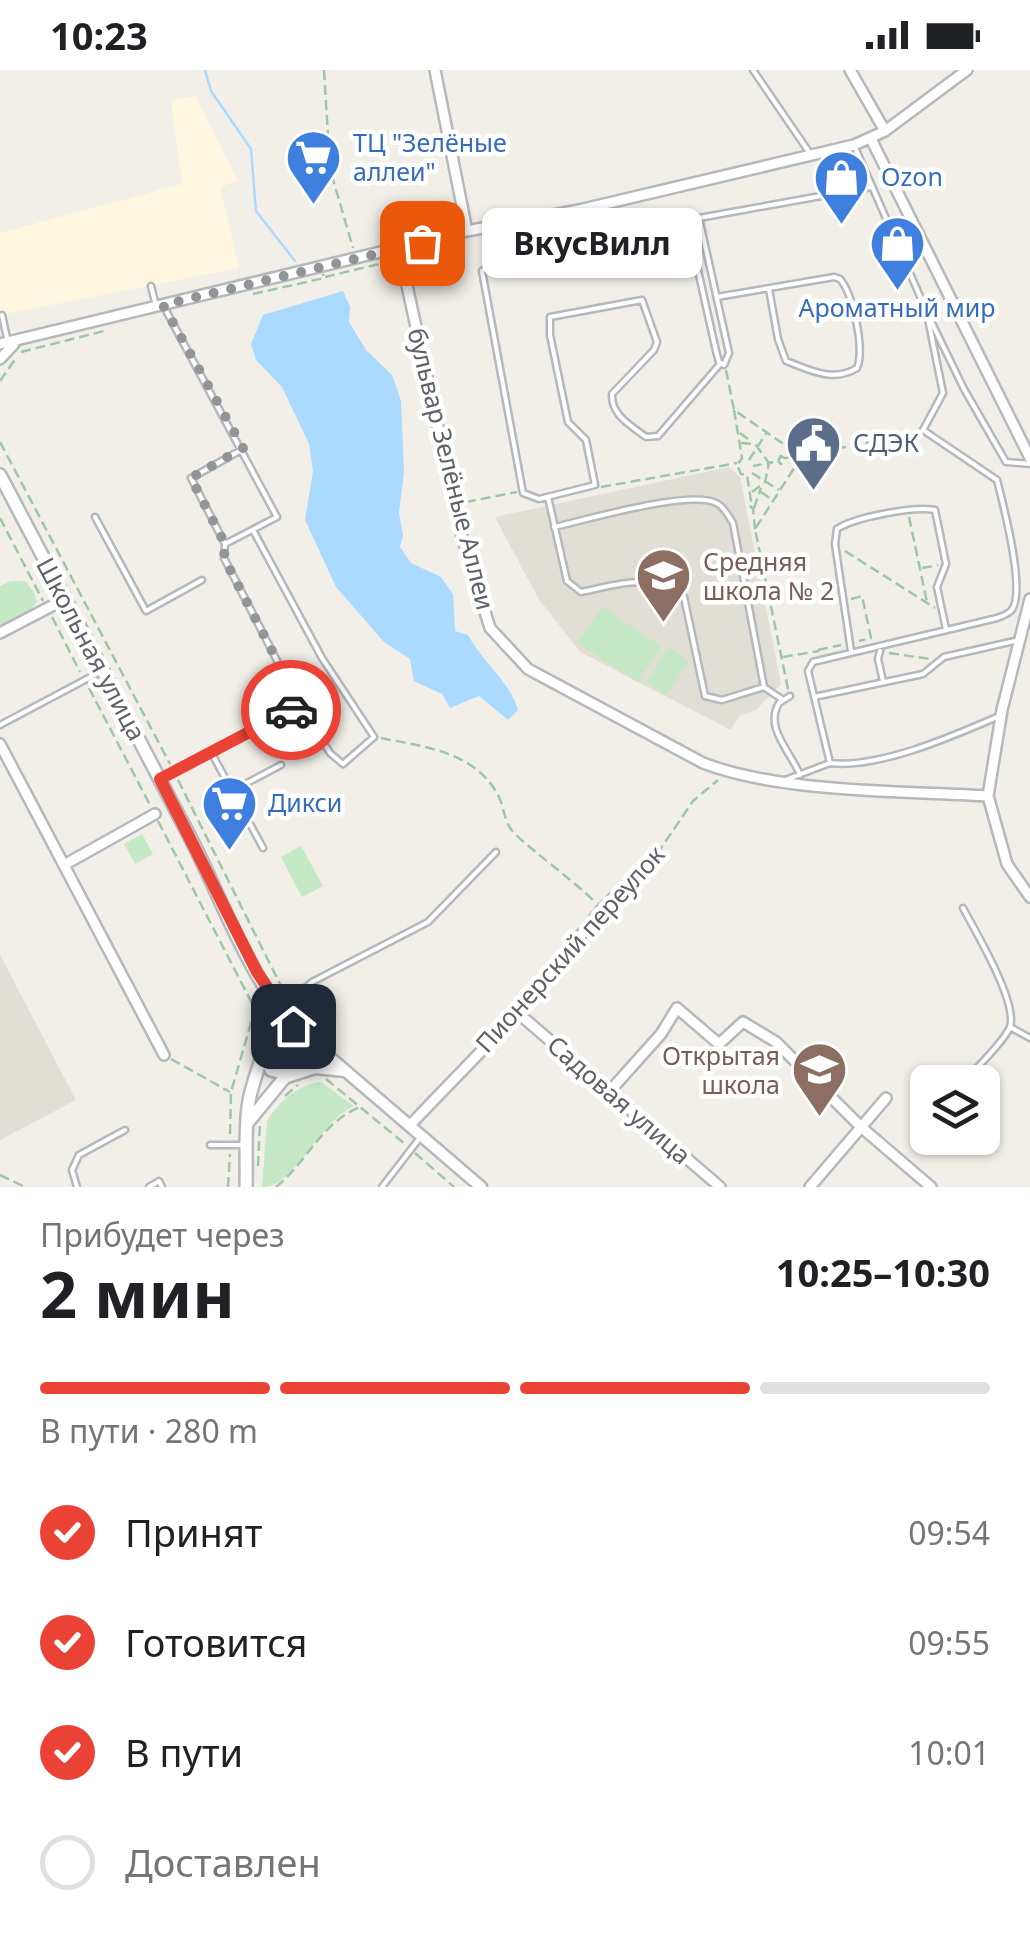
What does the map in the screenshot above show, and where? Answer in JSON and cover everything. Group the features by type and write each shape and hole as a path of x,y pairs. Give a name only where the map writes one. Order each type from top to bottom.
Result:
{"main road":[{"name":"Школьная улица","path":"0,475 257,972 307,1039"},
{"path":"246,1187 249,1102 265,1047 270,1006 257,972"},
{"path":"249,1121 284,1077 307,1039 282,1034 265,1047"},
{"path":"265,1047 271,1070 284,1077"}],"street":[{"path":"435,70 467,230"},
{"path":"850,70 884,131"},
{"path":"0,359 8,343 467,230 579,210 854,145 884,131 967,70"},
{"path":"871,138 1030,461"},
{"name":"бульвар Зелёные Аллеи","path":"398,249 455,505 484,614 500,641 528,669 703,763 727,772 781,781 988,796"},
{"path":"0,633 65,599"},
{"path":"1030,599 1001,716 988,796 1006,864 1030,898"},
{"path":"0,744 164,1055"},
{"path":"64,865 155,814"},
{"name":"Пионерский переулок","path":"410,1124 518,1013 602,908 650,863"},
{"path":"609,1092 661,1034 677,1008 719,1044 742,1022 776,1042 860,1127 931,1187"},
{"name":"Садовая улица","path":"518,1013 720,1187"},
{"name":"Школьная улица","path":"307,1039 481,1187"},
{"path":"284,1077 303,1070 346,1071"},
{"path":"810,1187 886,1098"}],"lane":[{"path":"753,70 811,154"},
{"path":"854,145 964,389 1006,462 1030,461"},
{"path":"699,218 729,353 658,436 646,437 615,412 611,400 621,382 654,350 657,342 642,300 550,317 550,335 568,422 588,444 595,485 534,498 523,490 482,271 499,259 687,220 874,187"},
{"path":"579,210 584,242"},
{"path":"687,220 722,364"},
{"path":"716,297 840,278 850,296 861,350 857,368 828,376 786,360 769,289"},
{"path":"151,286 243,448 277,517 225,544"},
{"path":"830,763 808,670 812,662 997,618 1012,610 1016,588 1013,558 997,480 923,430 943,393 926,309"},
{"path":"2,315 8,343"},
{"path":"243,448 191,478 225,544 224,558 300,705 342,764 374,737 322,658 254,532"},
{"path":"548,497 567,582 582,592 644,580 667,585 684,597 705,696 722,700 764,687"},
{"path":"554,527 672,500 698,498 718,504 733,523 764,687 783,700"},
{"path":"851,651 835,544 837,530 850,521 935,510 946,564 938,580 946,629"},
{"path":"96,517 146,611 202,580"},
{"path":"814,697 930,671 940,660 965,651 1019,640"},
{"path":"880,652 884,682"},
{"path":"0,725 103,671"},
{"path":"790,696 774,711 776,730 800,775"},
{"path":"160,779 300,705"},
{"path":"781,781 830,763 845,764 930,746 1001,716"},
{"path":"211,752 263,848"},
{"path":"232,791 281,765"},
{"path":"284,1005 312,982 428,922 496,852"},
{"path":"963,908 992,960 1010,1011 1010,1027 978,1065"},
{"path":"1010,1027 1030,1038"},
{"path":"78,1187 72,1170 79,1155 125,1130"},
{"path":"382,1187 422,1136"},
{"path":"210,1145 247,1145"},
{"path":"149,1187 159,1182 162,1187"}],"path":[{"path":"324,70 330,169 356,259"},
{"path":"0,381 2,371 20,352 108,330"},
{"path":"722,364 742,458"},
{"path":"734,410 802,456"},
{"path":"753,501 749,474 754,466 784,463 784,458 923,430"},
{"path":"750,460 767,432"},
{"path":"739,434 758,447 769,463"},
{"path":"0,442 174,772 284,1005"},
{"path":"740,444 752,444"},
{"path":"756,529 802,456"},
{"path":"595,485 606,489 737,463 742,458"},
{"path":"742,458 754,466"},
{"path":"737,463 741,474 749,474 774,501"},
{"path":"769,463 762,486 749,505 753,509 790,696"},
{"path":"750,493 762,486 780,491"},
{"path":"455,505 523,490"},
{"path":"908,511 928,603"},
{"path":"0,518 255,1009 231,1092 228,1187"},
{"path":"835,544 942,608"},
{"path":"920,569 946,564"},
{"path":"782,657 818,650 820,659"},
{"path":"880,652 940,660"},
{"path":"374,737 454,754 479,772 498,796 503,816 514,834 602,908"},
{"name":"Пионерский переулок","path":"650,863 693,801 727,772"},
{"path":"249,1026 265,1047"},
{"path":"164,1055 231,1092"},
{"path":"281,1099 309,1076 303,1070"},
{"path":"322,1077 454,1187"},
{"path":"276,1187 302,1164 329,1126 361,1107"},
{"path":"258,1172 263,1116"},
{"path":"0,1176 26,1187"}],"shaded area":[{"path":"195,96 238,181 220,187 239,268 0,315 0,233 182,184 171,100"},
{"name":"Средняя школа № 2","path":"729,467 740,477 781,684 756,710 739,716 731,730 580,652 538,598 495,517"},
{"path":"0,955 76,1100 0,1140"}],"green space":[{"path":"25,581 37,602 0,628 0,586"},
{"path":"602,607 661,647 637,682 578,643"},
{"path":"669,647 689,661 666,695 646,682"},
{"path":"142,834 153,854 135,864 124,844"},
{"path":"301,846 323,886 302,897 281,857"},
{"path":"321,1082 354,1106 329,1125 286,1177 262,1187 267,1121 290,1095"}],"water":[{"path":"343,291 350,307 349,322 366,350 392,375 401,401 404,472 400,547 411,563 441,577 453,594 455,631 468,635 514,699 518,710 508,720 479,696 450,708 442,694 414,681 410,659 384,642 336,587 305,520 313,471 309,444 282,387 256,360 251,344 263,315"}],"waterway":[{"path":"205,70 211,91 251,149 256,211 295,261"}],"way so far":[{"path":"291,710 300,705 224,558 225,544 191,478 243,448 163,305 422,243"}],"place":[{"name":"ТЦ \"Зелёные аллеи\"","path":"314,206"},
{"name":"Ozon","path":"842,226"},
{"name":"ВкусВилл","path":"422,243"},
{"name":"Ароматный мир","path":"897,292"},
{"name":"СДЭК","path":"814,492"},
{"name":"Средняя школа № 2","path":"664,625"},
{"name":"Дикси","path":"229,852"},
{"name":"Открытая школа","path":"819,1119"}],"route":[{"path":"291,710 160,779 257,972 293,1026"}]}
